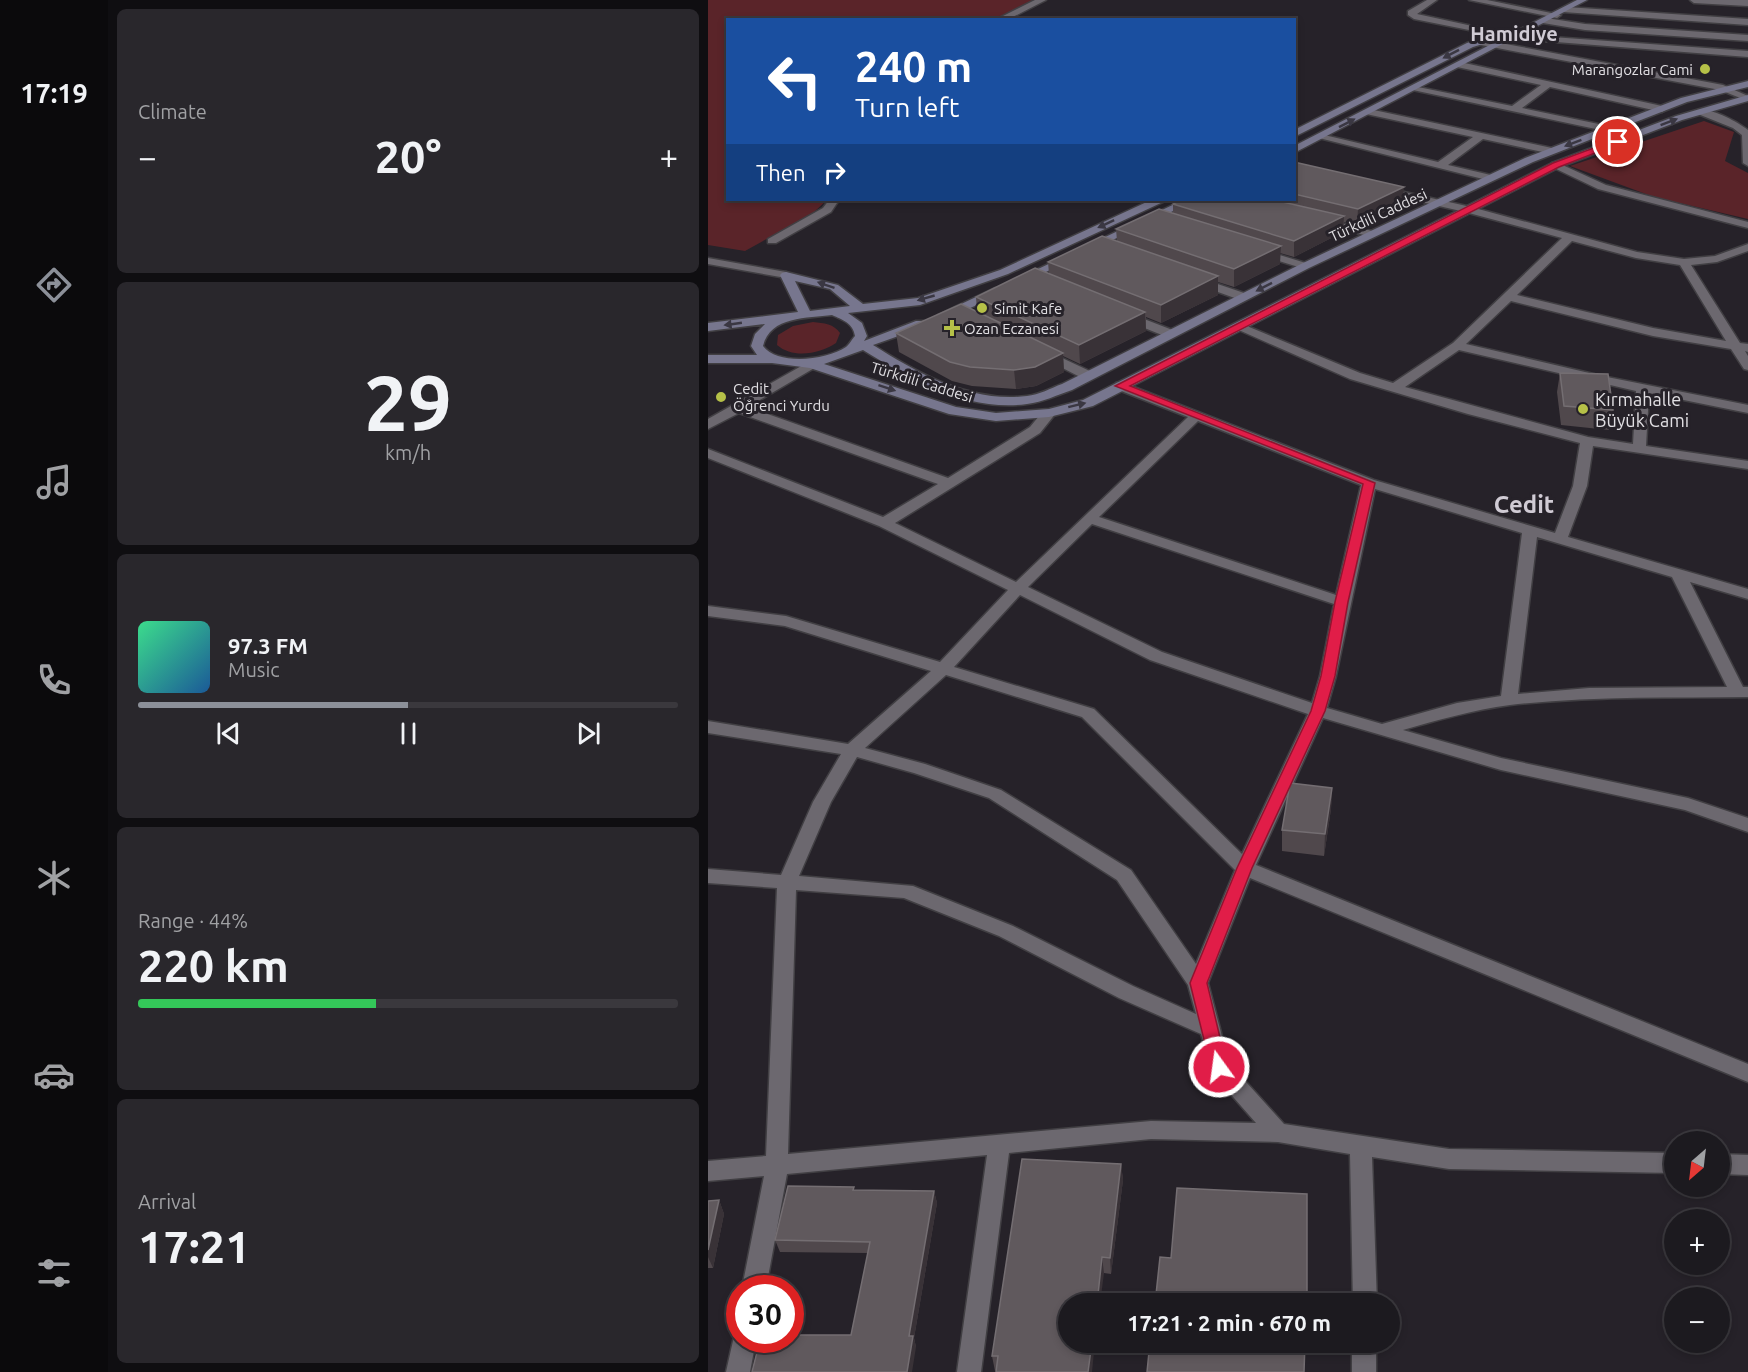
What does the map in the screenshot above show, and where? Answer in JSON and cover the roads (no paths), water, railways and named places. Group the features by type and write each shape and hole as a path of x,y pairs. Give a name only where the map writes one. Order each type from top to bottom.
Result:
{"main road":[{"path":"1296,133 1479,42 1497,41 1516,36 1566,10 1580,0"},
{"path":"1296,149 1460,65 1505,34 1546,21"},
{"name":"Türkdili Caddesi","path":"864,345 951,391 986,400 1028,400 1067,387 1305,266 1552,151 1723,88 1748,84"},
{"name":"Türkdili Caddesi","path":"708,359 772,359 812,364 954,411 996,417 1049,412 1088,403 1556,165 1701,112 1747,98"},
{"path":"708,327 799,314 920,301 1004,272 1157,201"},
{"path":"812,364 960,313 1027,277 1189,201"},
{"path":"786,275 834,288 860,307"},
{"path":"786,275 799,314"},
{"path":"830,311 856,322 861,329 861,336 851,349"},
{"path":"772,359 762,353 757,346 758,338 775,322 799,314"}],"street":[{"path":"1003,18 1042,0"},
{"path":"1433,0 1411,13 1414,16 1505,34"},
{"path":"1473,0 1557,15"},
{"path":"1694,0 1748,3"},
{"path":"1566,10 1748,22"},
{"path":"1546,21 1585,27 1748,38"},
{"path":"1516,36 1748,54"},
{"path":"1497,41 1723,88 1747,98"},
{"path":"1460,65 1662,109"},
{"path":"1515,109 1549,84"},
{"path":"1413,89 1610,129"},
{"path":"1369,112 1552,151"},
{"path":"1701,112 1736,126 1747,134 1748,163"},
{"path":"1440,166 1481,136"},
{"path":"1320,137 1491,178"},
{"path":"1556,165 1602,187 1748,225"},
{"path":"1372,188 1467,209 1636,255 1684,262 1717,259 1748,247"},
{"path":"772,241 826,210 833,201"},
{"path":"1151,218 1173,225"},
{"path":"1314,220 1372,234"},
{"path":"1395,388 1457,346 1570,237"},
{"path":"1095,245 1116,253"},
{"path":"1250,249 1305,266"},
{"path":"708,261 786,275"},
{"path":"1684,262 1743,348 1748,366"},
{"path":"1027,277 1049,286"},
{"path":"1190,279 1244,297"},
{"path":"1507,296 1653,332 1743,348"},
{"path":"1116,312 1171,334"},
{"path":"1238,327 1355,376 1587,441 1748,465"},
{"path":"1457,346 1748,409"},
{"path":"1038,351 1089,376"},
{"path":"708,425 812,364"},
{"path":"1121,386 1369,483 1748,594"},
{"path":"1640,449 1643,388"},
{"path":"738,408 949,483"},
{"path":"884,523 1035,430 1049,412"},
{"path":"756,1275 777,1165 788,883 822,802 852,750 944,668 1017,589 1197,416"},
{"path":"1560,539 1580,486 1587,441"},
{"path":"708,453 884,523 1156,656 1318,711 1501,764 1688,804 1748,825"},
{"path":"1198,983 1245,868 1318,711 1328,676 1341,602 1369,483"},
{"path":"1090,519 1341,602"},
{"path":"1509,700 1530,530"},
{"path":"1382,729 1457,709 1509,700 1588,693 1742,691 1679,575"},
{"path":"708,611 786,621 1088,713 1245,868 1748,1073"},
{"path":"708,727 852,750 919,768 995,794 1124,875 1198,983 1219,1067 1278,1133"},
{"path":"708,876 906,891 1006,931 1126,993 1209,1029"},
{"path":"708,1171 1151,1130 1278,1133 1449,1159 1664,1163"},
{"path":"969,1372 999,1144"},
{"path":"1361,1145 1365,1293"},
{"path":"1730,1164 1748,1165"},
{"path":"738,1372 742,1353"},
{"path":"1364,1353 1364,1372"}],"place":[{"name":"Marangozlar Cami","path":"1705,69"},
{"name":"Simit Kafe","path":"982,308"},
{"name":"Ozan Eczanesi","path":"952,328"},
{"name":"Cedit Öğrenci Yurdu","path":"721,397"},
{"name":"Kırmahalle Büyük Cami","path":"1583,409"}],"district":[{"name":"Hamidiye","path":"1514,33"},
{"name":"Cedit","path":"1524,504"}]}
